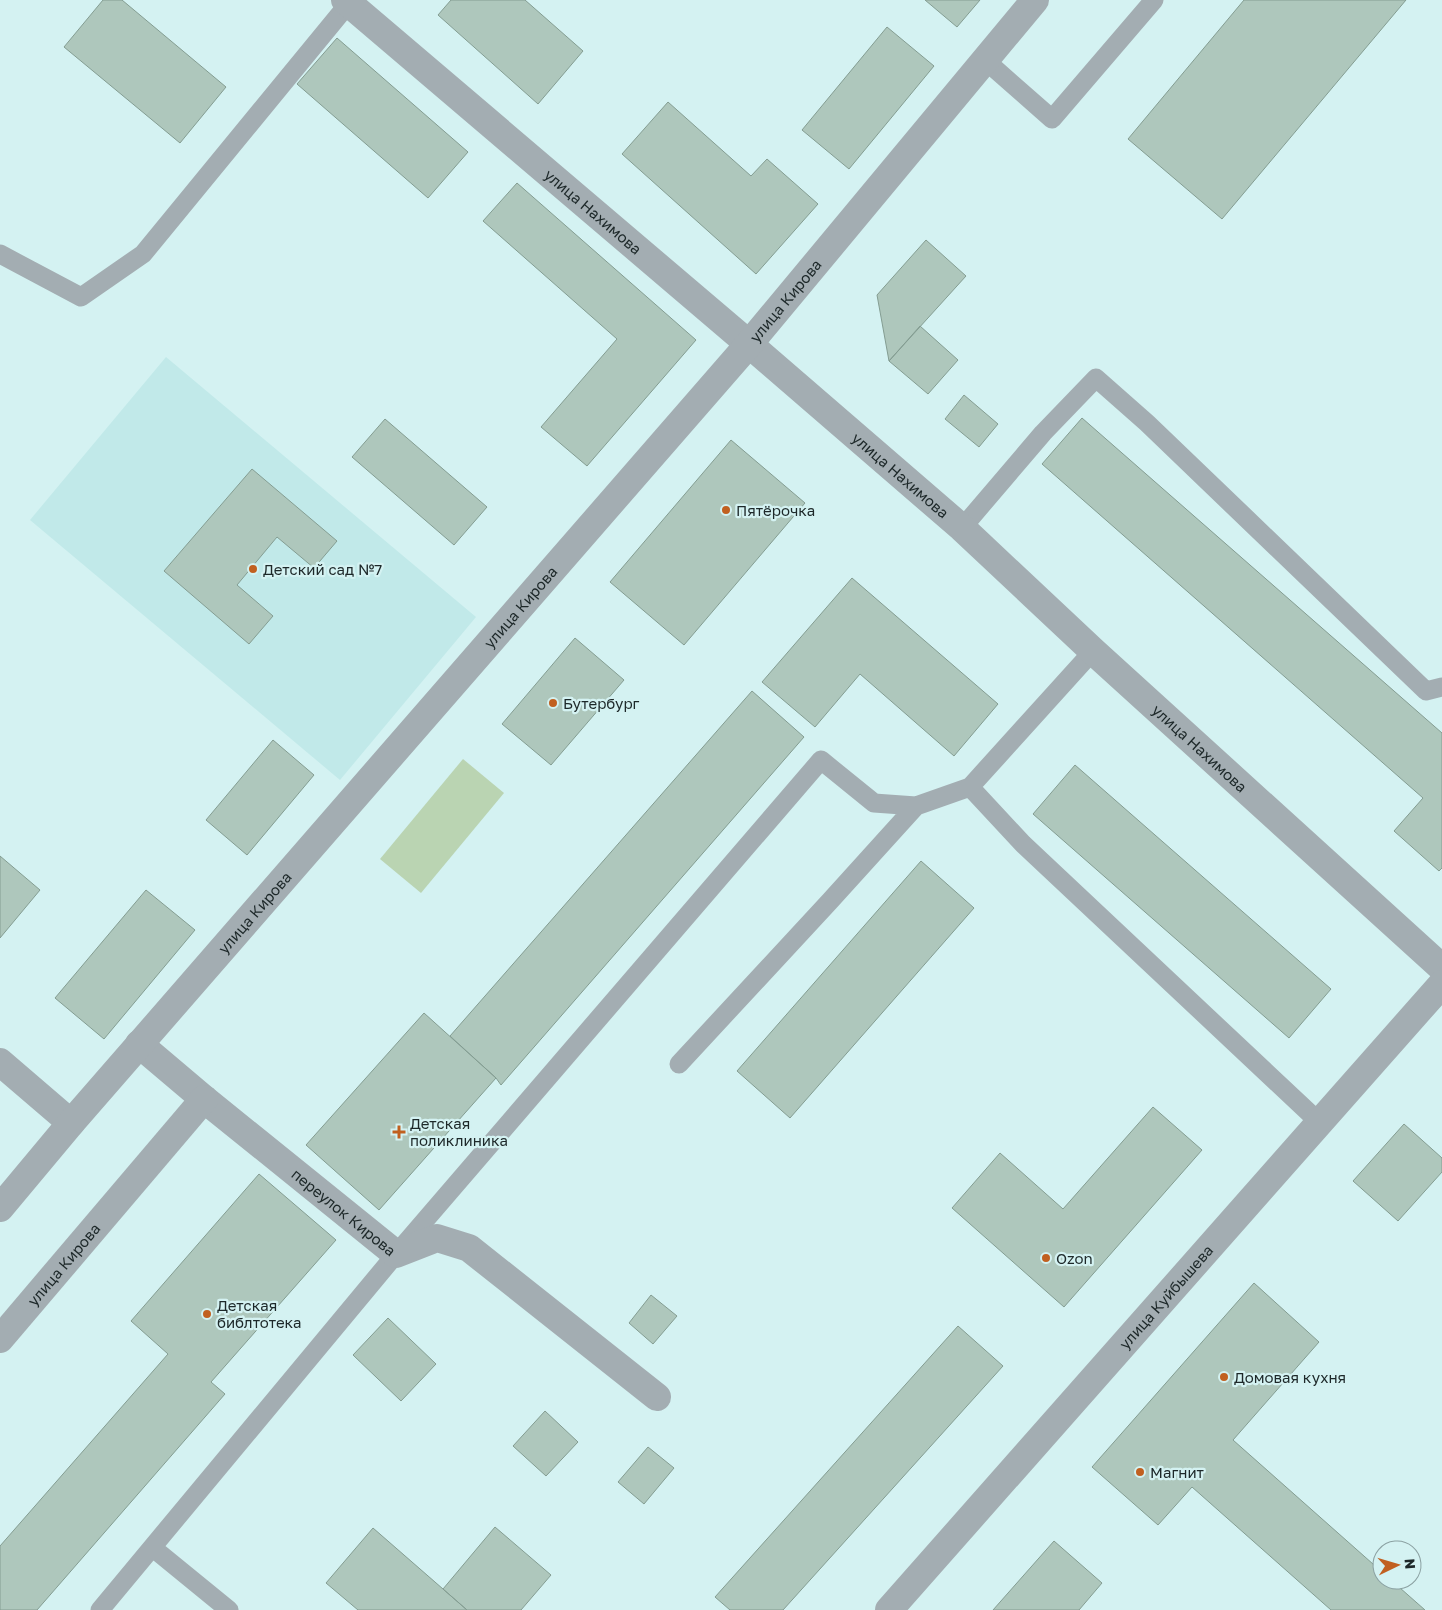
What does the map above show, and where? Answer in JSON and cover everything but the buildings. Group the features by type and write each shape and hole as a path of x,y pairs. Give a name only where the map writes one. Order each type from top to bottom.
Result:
{"street":[{"name":"улица Кирова","path":"0,1208 139,1044 749,344 1035,0"},
{"name":"улица Нахимова","path":"347,2 962,528 1094,652 1442,968"},
{"name":"улица Куйбышева","path":"889,1610 1442,984"},
{"name":"переулок Кирова","path":"139,1044 396,1254 437,1238 469,1248 658,1397"},
{"path":"0,1062 71,1123"},
{"name":"улица Кирова","path":"0,1339 204,1099"}],"lane":[{"path":"985,60 1052,119 1154,0"},
{"path":"0,254 81,297 144,254 347,2"},
{"path":"962,528 1042,433 1096,378 1147,423 1426,691 1442,687"},
{"path":"100,1610 396,1254 820,760 874,802 916,806 970,787 1094,652"},
{"path":"970,787 1022,844 1319,1122"},
{"path":"679,1064 916,806"},
{"path":"153,1548 229,1610"}],"shaded area":[{"name":"Детский сад №7","path":"166,357 476,617 340,780 30,520"}],"green space":[{"path":"463,759 504,793 421,893 380,859"}],"place":[{"name":"Пятёрочка","path":"726,510"},
{"name":"Детский сад №7","path":"253,569"},
{"name":"Бутербург","path":"553,703"},
{"name":"Детская поликлиника","path":"399,1132"},
{"name":"Ozon","path":"1046,1258"},
{"name":"Детская библтотека","path":"207,1314"},
{"name":"Домовая кухня","path":"1224,1377"},
{"name":"Магнит","path":"1140,1472"}]}
